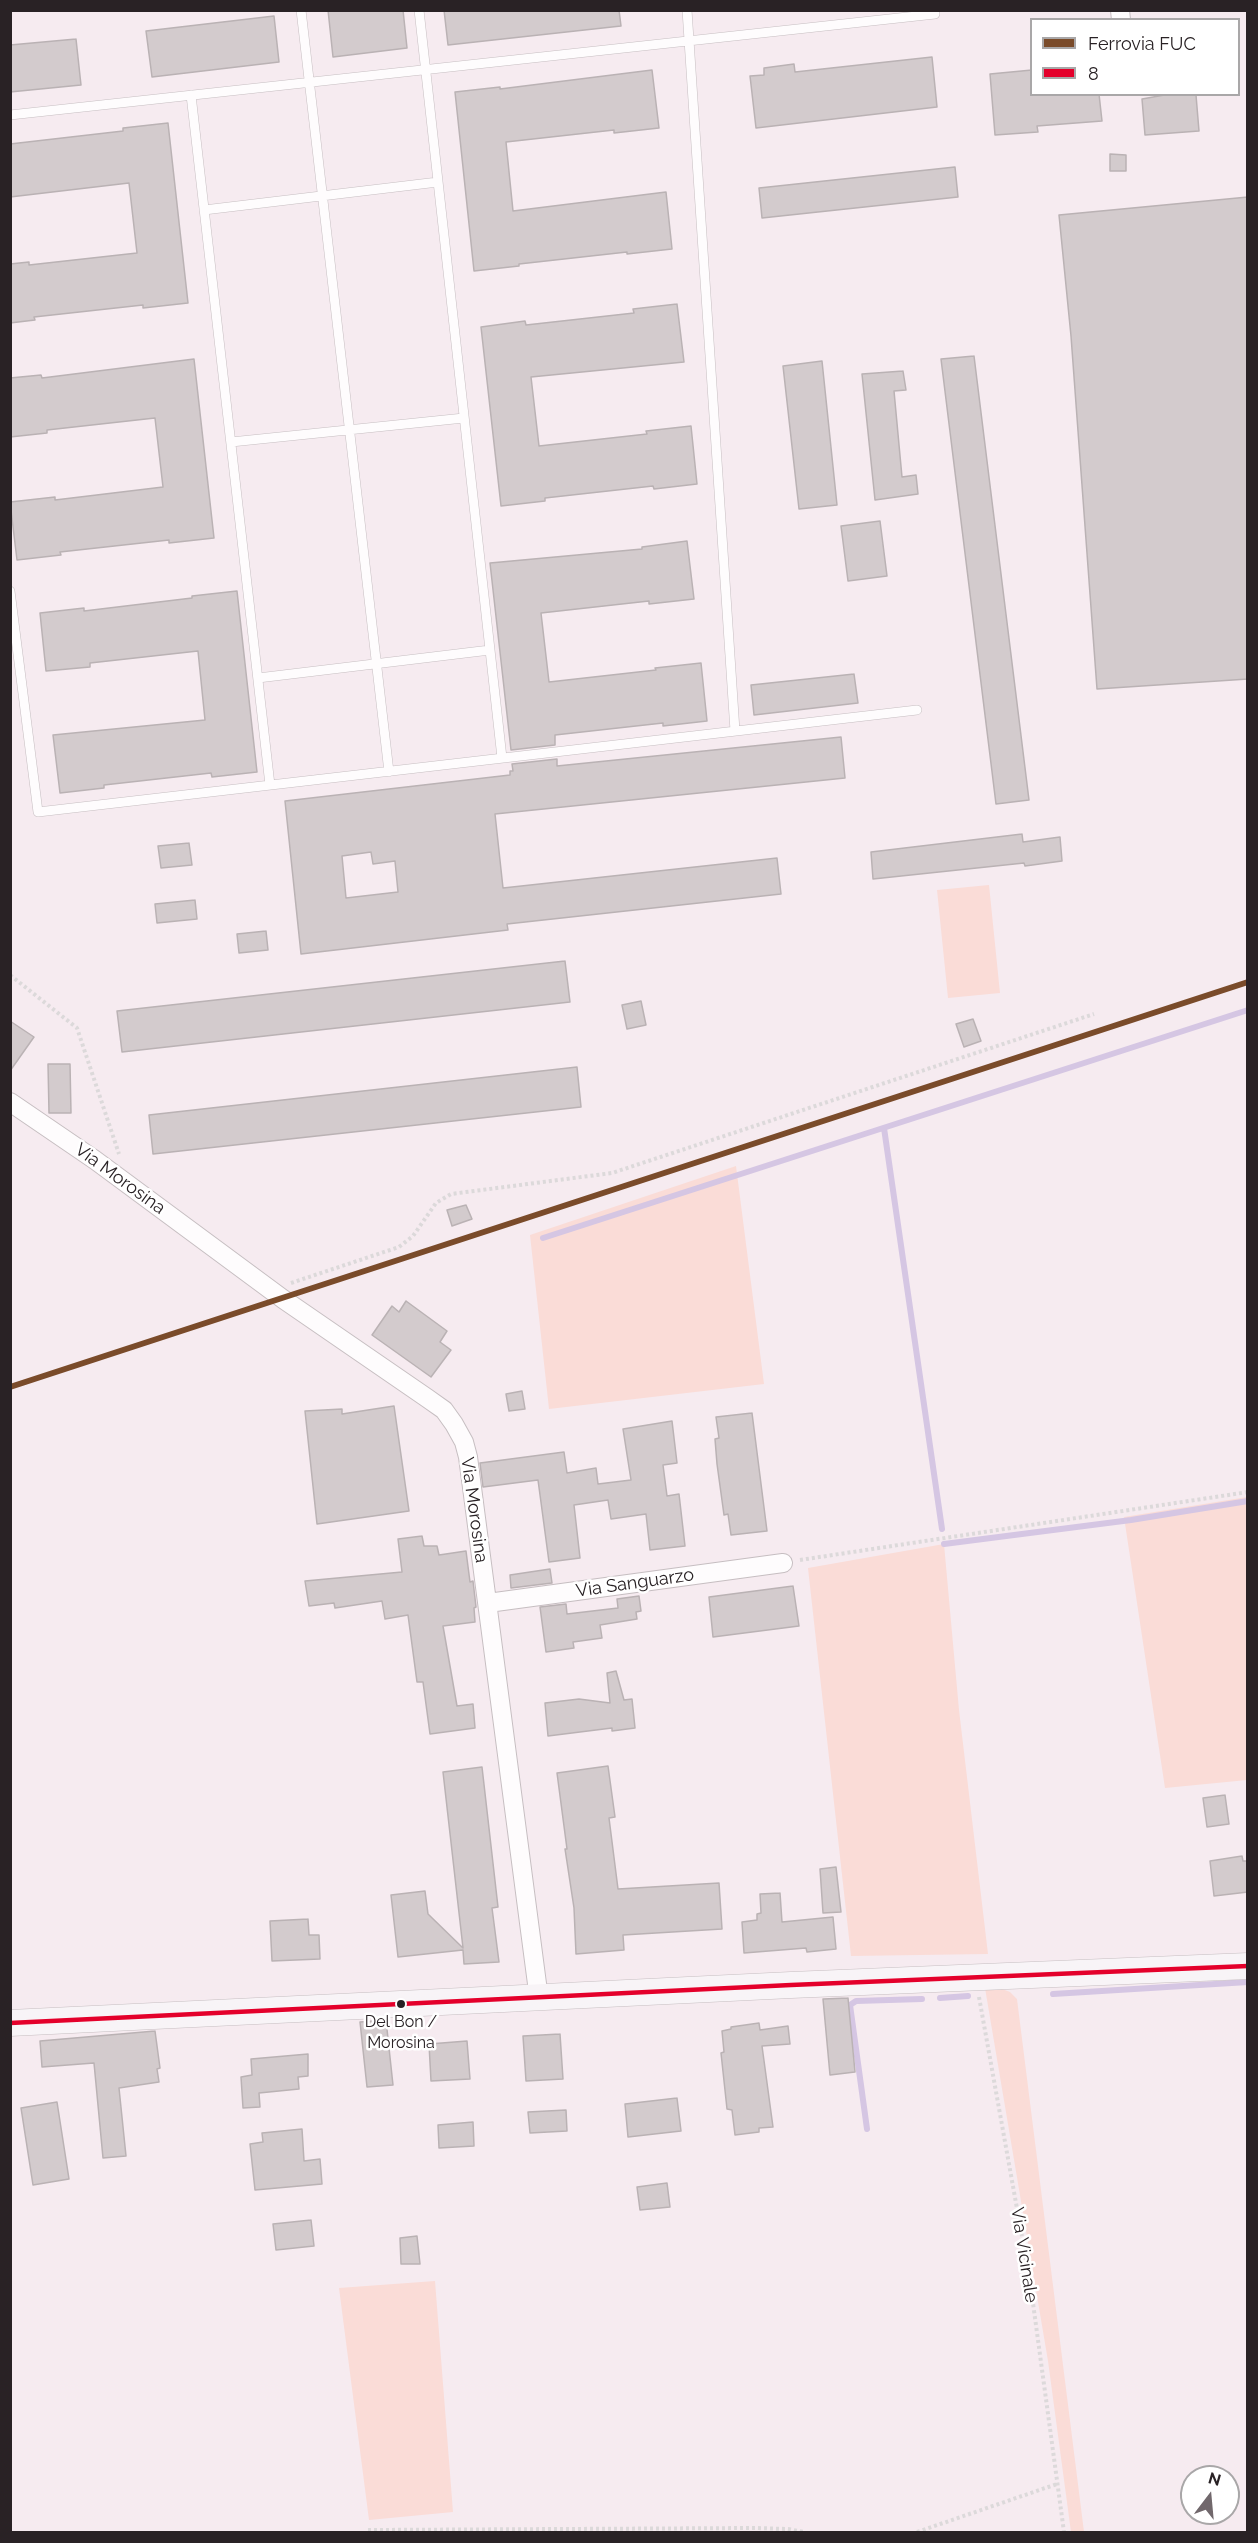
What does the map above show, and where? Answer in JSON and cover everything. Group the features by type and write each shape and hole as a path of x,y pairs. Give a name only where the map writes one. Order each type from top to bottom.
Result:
{"street":[{"name":"Via Morosina","path":"10,1102 130,1186 270,1290 444,1410 454,1424 464,1442 468,1457 539,1999"},
{"name":"Via Sanguarzo","path":"488,1604 783,1563"},
{"path":"10,2024 791,1985 1248,1966"}],"lane":[{"path":"301,10 389,771"},
{"path":"419,10 501,758"},
{"path":"687,10 735,731"},
{"path":"10,115 935,14"},
{"path":"191,95 270,785"},
{"path":"204,210 438,182"},
{"path":"231,441 464,418"},
{"path":"10,591 38,812 917,710"},
{"path":"258,678 490,650"}],"path":[{"path":"10,975 78,1028 130,1186"},
{"path":"270,1290 399,1247 413,1236 443,1196 612,1173 1094,1014"},
{"path":"783,1563 1248,1492"},
{"name":"Via Vicinale","path":"975,1979 1030,2281 1064,2532"},
{"path":"917,2532 1058,2484"},
{"path":"368,2530 755,2528 804,2532"}],"shaded area":[{"path":"989,885 1000,993 948,998 937,890"},
{"path":"736,1166 764,1384 549,1409 530,1235"},
{"path":"1247,1497 1247,1780 1165,1788 1124,1517"},
{"path":"944,1544 959,1710 988,1954 851,1956 808,1568"},
{"path":"985,1988 1002,1989 1010,1992 1017,1999 1084,2532 1071,2532 1048,2361"},
{"path":"435,2281 453,2512 369,2520 339,2288"}],"building":[{"path":"328,10 403,10 407,48 333,57"},
{"path":"444,10 619,10 621,26 448,45"},
{"path":"274,16 279,62 152,77 146,31"},
{"path":"76,39 81,85 10,92 10,45"},
{"path":"932,57 937,107 756,128 750,76 764,75 764,68 794,64 795,72"},
{"path":"652,70 659,128 614,133 614,130 506,142 513,211 666,192 672,249 519,264 519,266 474,271 455,92 500,87 500,89"},
{"path":"1030,70 1030,96 1099,96 1102,121 1037,126 1038,132 995,135 990,74"},
{"path":"1159,96 1196,96 1199,131 1145,135 1142,99"},
{"path":"168,123 188,303 143,308 143,305 34,317 35,320 10,323 10,264 29,262 29,265 137,253 129,183 10,197 10,144 123,131 123,128"},
{"path":"1110,154 1126,155 1126,171 1110,171"},
{"path":"955,167 958,197 762,218 759,188"},
{"path":"1248,197 1248,679 1097,689 1071,336 1059,215"},
{"path":"677,304 684,362 531,377 539,446 647,434 646,431 691,426 697,484 654,489 653,486 545,498 545,501 501,506 481,327 525,321 526,325 634,313 633,309"},
{"path":"974,356 1029,800 996,804 941,359"},
{"path":"194,359 214,538 169,543 169,540 60,552 61,555 17,560 10,502 55,497 55,500 163,487 155,418 47,430 47,433 10,437 10,378 41,375 42,378"},
{"path":"822,361 837,505 799,509 783,366"},
{"path":"903,371 906,390 894,391 902,477 916,475 918,494 875,500 862,374"},
{"path":"880,521 887,576 848,581 841,526"},
{"path":"687,541 694,599 649,604 649,601 541,613 549,682 701,663 707,721 663,726 663,723 555,735 555,745 511,750 490,563 642,549 642,547"},
{"path":"237,591 257,772 212,777 211,773 104,785 104,788 60,793 53,735 205,720 198,651 90,663 90,667 46,671 40,613 84,608 84,611"},
{"path":"854,674 858,703 754,715 751,685"},
{"path":"841,737 845,778 495,814 503,888 777,858 781,894 507,924 508,930 301,954 285,801 510,775 510,771 513,771 512,764 557,759 557,766","holes":["371,852 373,864 395,861 398,892 346,898 342,856"]},
{"path":"1022,834 1023,842 1060,837 1062,861 873,879 871,852"},
{"path":"189,843 192,865 161,868 158,846"},
{"path":"195,900 197,919 157,923 155,904"},
{"path":"266,931 268,950 239,953 237,934"},
{"path":"565,961 570,1002 122,1052 117,1011"},
{"path":"641,1001 646,1025 627,1029 622,1005"},
{"path":"973,1019 981,1041 964,1047 956,1024"},
{"path":"10,1021 34,1037 10,1071"},
{"path":"48,1064 70,1064 71,1113 49,1113"},
{"path":"577,1067 581,1107 153,1154 149,1115"},
{"path":"466,1205 472,1219 452,1226 447,1210"},
{"path":"406,1301 447,1331 440,1342 451,1350 431,1377 372,1335 392,1306 399,1312"},
{"path":"522,1391 525,1409 509,1411 506,1394"},
{"path":"394,1406 409,1511 317,1524 305,1411 342,1409 342,1414"},
{"path":"752,1413 767,1531 731,1535 728,1514 724,1515 717,1464 715,1439 719,1438 716,1417"},
{"path":"672,1421 677,1463 663,1465 667,1496 679,1494 685,1546 650,1550 646,1514 611,1519 608,1500 574,1505 580,1558 549,1562 538,1480 483,1487 480,1463 564,1452 567,1473 596,1468 598,1484 631,1480 623,1429"},
{"path":"422,1536 424,1546 437,1546 439,1555 466,1551 470,1582 473,1581 475,1622 443,1626 457,1706 473,1704 475,1728 430,1734 423,1682 417,1682 408,1615 385,1619 382,1601 335,1608 334,1603 309,1606 305,1581 402,1572 398,1539"},
{"path":"550,1569 552,1583 511,1588 510,1575"},
{"path":"793,1586 799,1626 713,1637 709,1597"},
{"path":"639,1596 641,1611 636,1612 637,1619 600,1625 602,1638 573,1642 574,1648 546,1652 540,1607 566,1604 567,1614 618,1608 617,1599"},
{"path":"616,1671 624,1700 632,1699 635,1728 612,1731 612,1728 548,1736 545,1703 579,1699 610,1703 607,1673"},
{"path":"608,1766 615,1817 609,1818 618,1889 719,1883 722,1929 623,1935 624,1950 576,1954 574,1908 557,1773"},
{"path":"482,1767 498,1907 492,1908 499,1962 464,1964 463,1950 398,1957 391,1895 425,1891 428,1914 463,1948 443,1772"},
{"path":"1225,1795 1229,1824 1207,1827 1203,1798"},
{"path":"1242,1856 1243,1861 1248,1861 1248,1892 1214,1896 1210,1861"},
{"path":"836,1867 841,1912 823,1913 820,1869"},
{"path":"780,1893 782,1922 833,1917 836,1949 807,1952 806,1948 744,1953 742,1922 757,1920 757,1914 761,1913 760,1894"},
{"path":"308,1919 309,1935 319,1935 320,1959 272,1961 270,1921"},
{"path":"848,1998 855,2072 830,2075 823,1999"},
{"path":"386,2020 393,2085 367,2087 360,2022"},
{"path":"759,2023 760,2030 788,2026 790,2044 762,2046 773,2127 759,2128 759,2132 735,2135 732,2110 727,2109 721,2053 724,2052 722,2031 731,2029 731,2027"},
{"path":"155,2031 160,2068 157,2069 159,2082 119,2088 126,2156 103,2158 94,2063 42,2067 40,2041"},
{"path":"560,2034 563,2079 526,2081 523,2036"},
{"path":"467,2041 470,2079 431,2081 429,2044"},
{"path":"308,2054 308,2076 298,2077 299,2089 259,2093 260,2107 243,2108 241,2077 252,2075 251,2059"},
{"path":"677,2098 681,2131 628,2137 625,2104"},
{"path":"57,2102 69,2179 33,2185 21,2108"},
{"path":"566,2110 567,2131 530,2133 528,2112"},
{"path":"473,2122 474,2146 439,2148 438,2125"},
{"path":"302,2129 304,2161 320,2159 322,2184 255,2190 250,2144 263,2142 262,2133"},
{"path":"667,2183 670,2207 640,2210 637,2187"},
{"path":"311,2220 314,2246 276,2250 273,2224"},
{"path":"417,2236 420,2264 401,2264 400,2238"}],"waterway":[{"path":"543,1238 1248,1010"},
{"path":"884,1128 942,1529"},
{"path":"944,1544 1131,1520 1248,1501"},
{"path":"1053,1994 1248,1982"},
{"path":"940,1998 968,1996"},
{"path":"867,2129 850,2005 856,2001 922,1999"}],"rail line":[{"name":"FUC","path":"10,1387 1248,982"}],"transit line":[{"name":"8","path":"10,2023 791,1985 1248,1966"}],"place":[{"name":"Del Bon / Morosina","path":"401,2004"}]}
